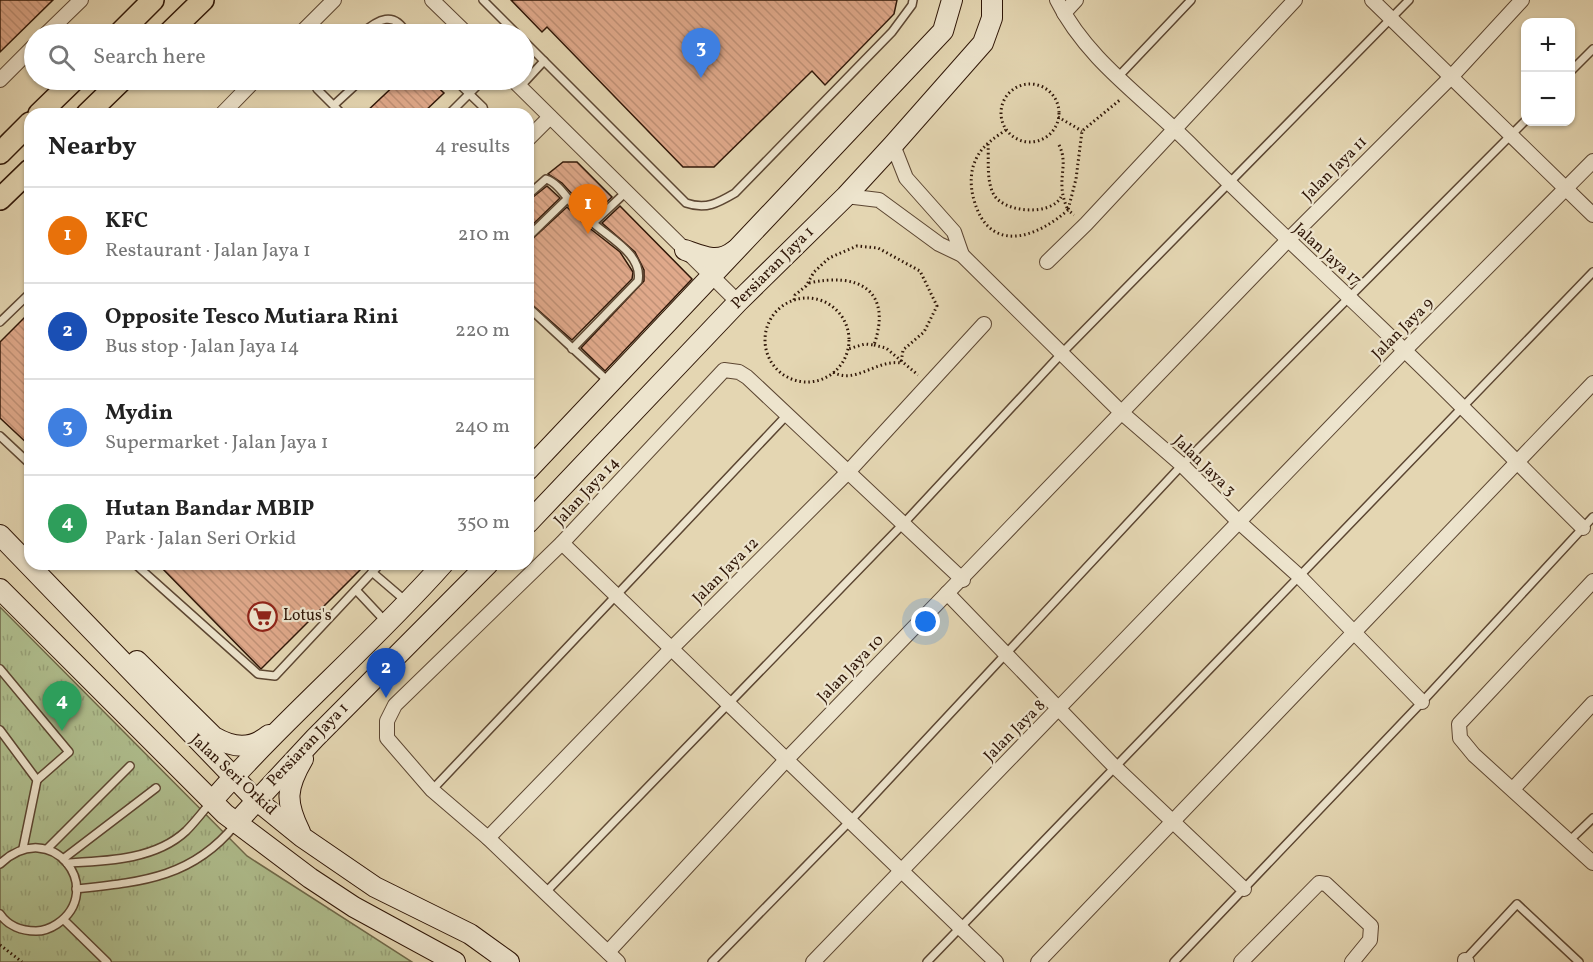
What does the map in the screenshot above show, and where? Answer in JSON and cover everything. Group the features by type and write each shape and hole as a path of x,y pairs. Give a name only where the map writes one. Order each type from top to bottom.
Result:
{"main road":[{"path":"129,24 153,0"},
{"path":"178,24 203,0"},
{"path":"534,463 943,31 952,0"},
{"name":"Persiaran Jaya 1","path":"534,517 738,302 846,196 894,145 983,43 992,18 992,0"},
{"path":"45,108 64,90"},
{"path":"93,108 112,90"},
{"path":"0,153 24,129"},
{"path":"0,199 24,176"},
{"path":"685,250 709,259 729,256 741,246"},
{"name":"Jalan Seri Orkid","path":"0,535 24,561"},
{"name":"Jalan Seri Orkid","path":"32,570 255,800 302,837 375,887 470,934 509,962"},
{"name":"Persiaran Jaya 1","path":"212,801 297,711 388,624 437,570"},
{"name":"Persiaran Jaya 1","path":"236,823 315,738 482,570"},
{"name":"Jalan Seri Orkid","path":"0,590 236,823 354,907 455,962"},
{"path":"62,602 134,658 214,737 229,746 242,747 261,741 297,711"},
{"path":"302,837 289,810 288,795 293,777 315,738"}],"street":[{"path":"56,24 81,0"},
{"path":"310,24 334,0"},
{"path":"432,0 457,24"},
{"name":"Jalan Jaya 17","path":"1057,0 1077,33 1117,78 1175,129 1287,241 1405,350 1583,528"},
{"path":"1064,13 1077,0"},
{"path":"1047,262 1086,224 1295,0"},
{"path":"1372,0 1593,215"},
{"name":"Jalan Jaya 11","path":"1122,413 1287,241 1452,76 1522,0"},
{"path":"0,80 24,56"},
{"path":"228,108 245,90"},
{"path":"523,90 738,302"},
{"path":"534,133 550,117"},
{"path":"894,145 906,177 954,232 962,255"},
{"name":"Jalan Jaya 9","path":"1239,522 1405,350 1593,161"},
{"path":"846,196 879,200 939,244 962,255"},
{"name":"Jalan Jaya 3","path":"962,255 1063,352 1122,413 1182,465 1239,522 1299,576 1422,702"},
{"name":"Jalan Jaya 12","path":"488,838 671,649 849,471 984,324"},
{"name":"Jalan Jaya 14","path":"432,790 387,738 387,721 395,705 562,543 724,370 739,372 787,415"},
{"path":"1038,962 1593,382"},
{"name":"Jalan Jaya 10","path":"613,957 787,759 1122,413"},
{"path":"787,415 963,579"},
{"name":"Jalan Jaya 8","path":"813,962 1239,522"},
{"path":"562,543 850,821 903,869 996,962"},
{"path":"1593,581 1459,724 1460,738 1474,755 1514,788 1593,863"},
{"path":"947,593 1114,766 1244,889"},
{"path":"1514,788 1593,703"},
{"path":"432,790 488,838 544,894 613,957"},
{"path":"1241,962 1319,883 1326,884 1368,921 1372,932 1370,940 1352,962"}],"lane":[{"path":"483,0 507,24"},
{"path":"534,52 686,203 696,207 712,206 735,193 892,32 912,5 913,0"},
{"path":"1117,78 1191,0"},
{"path":"544,894 904,523 1063,352 1230,185 1409,0"},
{"path":"374,24 386,19 399,24"},
{"path":"1575,67 1593,49"},
{"path":"534,70 544,62"},
{"path":"318,90 337,108"},
{"path":"334,105 350,90"},
{"path":"467,90 483,108"},
{"path":"455,108 473,90"},
{"path":"712,962 850,821 1182,465 1521,125"},
{"path":"534,190 546,179 554,181 566,200 585,220 593,224 635,260 639,273 638,281 572,349"},
{"path":"593,224 626,192"},
{"path":"534,231 566,200"},
{"path":"927,962 1593,272"},
{"path":"0,322 24,299"},
{"path":"534,313 609,382"},
{"path":"432,790 787,415"},
{"path":"0,436 24,458"},
{"path":"1174,962 1422,702 1593,517"},
{"path":"142,570 258,674 275,676 372,572 408,603"},
{"path":"356,590 388,624"},
{"path":"0,669 69,752 37,780 23,848"},
{"path":"0,730 37,780"},
{"path":"48,848 130,766"},
{"path":"65,861 156,788"},
{"path":"65,861 107,861 152,851 184,833 212,801"},
{"path":"1569,841 1593,818"},
{"path":"76,889 130,883 168,874 193,864 218,845 236,823"},
{"path":"0,864 10,854 23,848 48,848 72,869 76,889 72,909 64,920 40,932 26,931 13,926 0,914"},
{"path":"1466,961 1517,904 1579,962"},
{"path":"64,920 107,962"}],"path":[{"path":"1038,86 1047,90 1054,98 1058,117 1050,134 1032,142 1022,141 1006,130 1001,113 1002,105 1012,91 1020,87 1038,86"},
{"path":"1006,130 988,142 976,158 971,174 971,192 978,216 991,231 1007,236 1039,231 1068,210 1076,179 1082,131 1132,91"},
{"path":"1058,117 1082,131"},
{"path":"988,142 991,188 996,199 1015,208 1034,210 1054,205 1061,196"},
{"path":"1059,145 1064,155 1060,182 1061,196 1068,210 1086,224"},
{"path":"794,300 795,295 809,283 814,272 829,258 857,246 878,248 920,271 937,306 924,332 903,350 901,363"},
{"path":"809,283 848,279 863,285 879,311 874,345"},
{"path":"808,298 821,300 833,307 842,317 848,330 848,349 846,357 833,372 815,382 802,382 777,371 764,345 765,330 771,317 781,306 794,300 808,298"},
{"path":"848,349 865,344 886,348 901,363 929,383"},
{"path":"833,372 840,376 851,377 888,361 901,363"},
{"path":"0,945 22,962"}],"green space":[{"path":"0,607 247,856 412,962 0,962"}],"building":[{"path":"0,0 53,0 29,24 24,24 24,28 0,52"},
{"path":"511,0 897,0 894,14 825,85 812,71 714,167 683,167 547,27 542,32"},
{"path":"389,90 441,90 444,93 428,108 370,108"},
{"path":"563,162 577,162 612,197 592,216 562,183 548,174"},
{"path":"547,186 560,198 534,223 534,196"},
{"path":"620,206 692,279 605,371 581,348 644,281 644,270 635,252 602,223"},
{"path":"567,207 583,223 620,252 633,272 632,279 572,340 534,306 534,237"},
{"path":"24,318 24,440 0,418 0,342"},
{"name":"Lotus's","path":"164,570 360,570 261,669"}],"place":[{"name":"Mydin","path":"701,78"},
{"name":"KFC","path":"588,234"},
{"name":"Lotus's","path":"262,616"},
{"name":"Opposite Tesco Mutiara Rini","path":"386,698"},
{"name":"Hutan Bandar MBIP","path":"62,731"}]}
